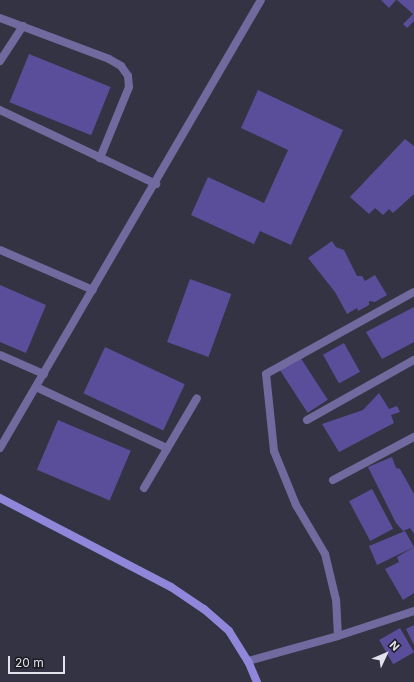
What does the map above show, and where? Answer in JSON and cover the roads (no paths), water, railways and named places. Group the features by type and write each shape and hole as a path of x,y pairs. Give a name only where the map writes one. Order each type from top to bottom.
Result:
{"street":[{"path":"0,448 156,184 261,0"},
{"path":"0,18 109,58 121,66 128,76 129,87 100,158"},
{"path":"0,61 23,26"},
{"path":"0,110 156,184"},
{"path":"0,250 94,290"},
{"path":"338,636 336,600 325,554 296,505 274,451 266,374 414,292"},
{"path":"0,355 44,374"},
{"path":"307,420 414,360"},
{"path":"36,387 167,448"},
{"path":"144,488 197,398"},
{"path":"333,480 414,437"},
{"path":"0,498 176,590 204,609 229,631 248,661 257,682"},
{"path":"248,661 338,636 414,611"}]}
